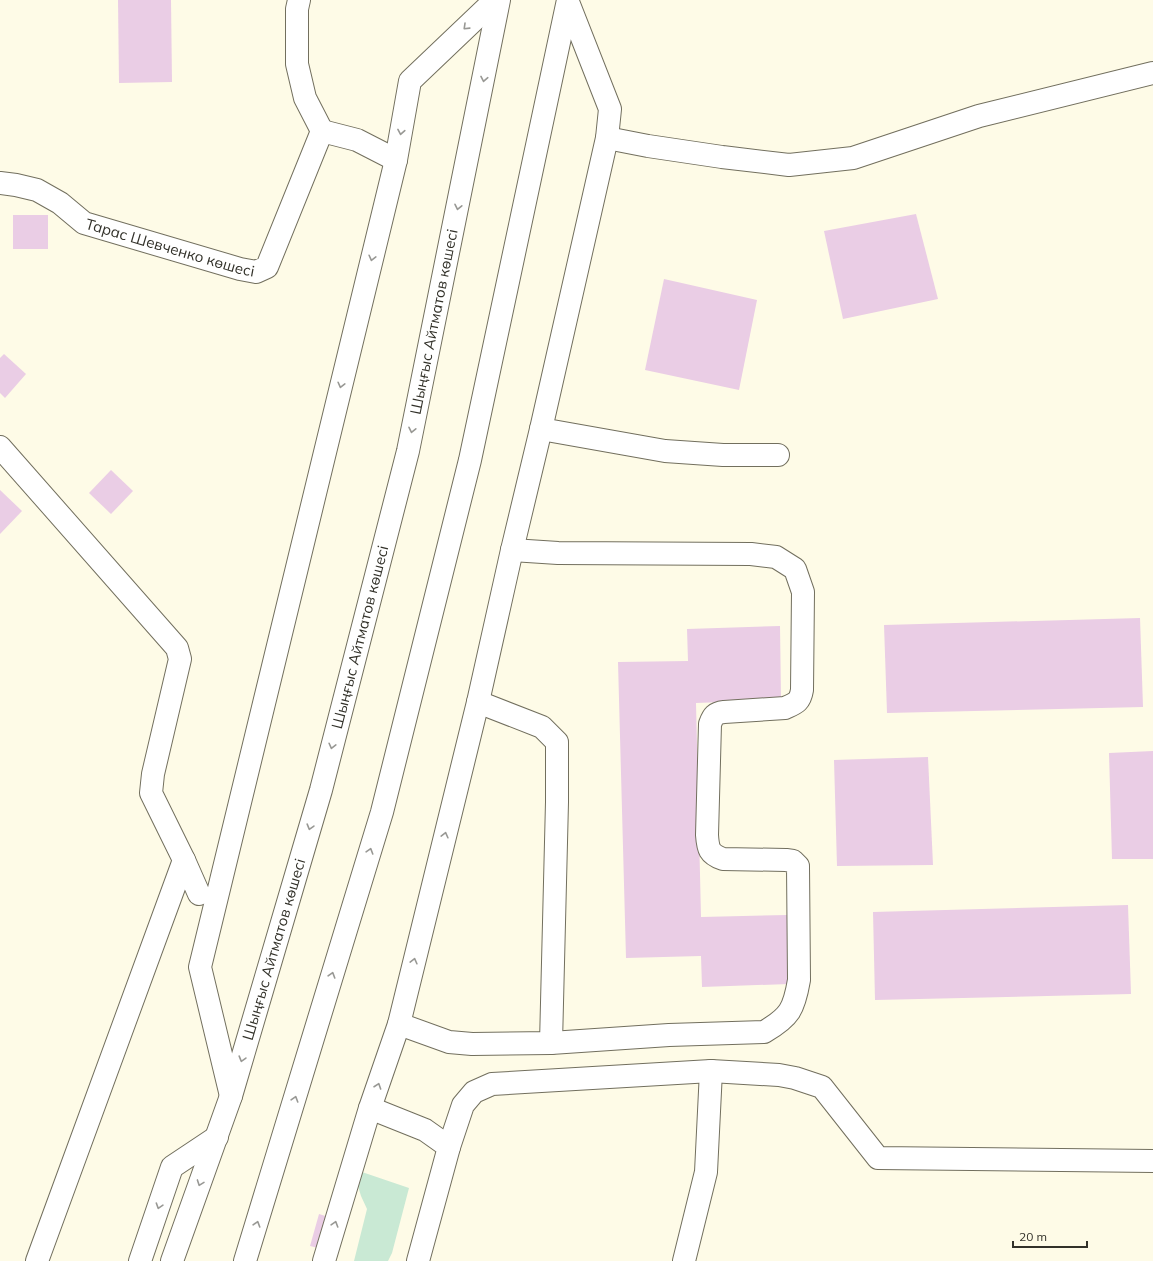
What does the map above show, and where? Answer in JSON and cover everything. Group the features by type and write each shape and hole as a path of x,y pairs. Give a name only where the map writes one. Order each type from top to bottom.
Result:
{"street":[{"path":"299,0 297,9 297,64 305,98 322,131 357,140 396,160"},
{"path":"231,1096 200,967 396,160 410,81 495,0"},
{"name":"Шыңғыс Айтматов көшесі","path":"172,1261 231,1096 321,790 408,451 499,0"},
{"path":"324,1261 370,1108 398,1024 478,702 512,550 542,429 607,138 610,109 568,1"},
{"path":"245,1261 382,812 470,460 568,1"},
{"path":"607,138 648,146 722,157 789,165 853,158 979,116 1153,73"},
{"name":"Тарас Шевченко көшесі","path":"0,183 37,190 60,204 84,223 233,267 256,272 267,267 322,131"},
{"path":"542,429 665,450 723,455 778,455"},
{"path":"0,447 177,648 180,659 153,774 151,793 199,894"},
{"path":"398,1024 449,1042 472,1044 551,1043 764,1032 788,1015 797,994 799,980 798,866 793,861 786,860 723,859 714,856 708,848 707,835 710,724 713,716 718,713 785,708 794,704 800,699 802,690 803,592 795,569 776,557 751,554 558,553 512,550"},
{"path":"478,702 542,727 557,742 558,802 551,1043"},
{"path":"36,1261 184,860"},
{"path":"684,1261 706,1172 711,1071"},
{"path":"418,1261 449,1147 463,1105 474,1092 492,1084 711,1071 778,1074 822,1087 878,1158 1153,1161"},
{"path":"370,1108 425,1130 449,1147"},
{"path":"140,1261 172,1167 216,1137"}],"green space":[{"path":"359,1171 409,1188 392,1253 388,1261 354,1261 367,1209 357,1183"}],"building":[{"path":"118,0 171,0 172,82 119,83"},
{"path":"916,214 938,299 843,319 824,231"},
{"path":"13,215 48,215 48,249 13,249"},
{"path":"664,279 757,300 739,390 645,370"},
{"path":"4,354 26,374 5,398 0,393 0,358"},
{"path":"111,470 133,491 111,514 89,493"},
{"path":"0,490 22,511 0,534"},
{"path":"1140,618 1143,707 887,713 884,625"},
{"path":"780,626 781,700 696,703 701,917 787,915 789,984 702,987 701,956 626,958 618,662 688,661 687,629"},
{"path":"1153,751 1153,859 1112,859 1109,753"},
{"path":"928,757 933,865 837,866 834,760"},
{"path":"1128,905 1131,994 875,1000 873,912"},
{"path":"319,1214 335,1219 327,1250 310,1246"}]}
